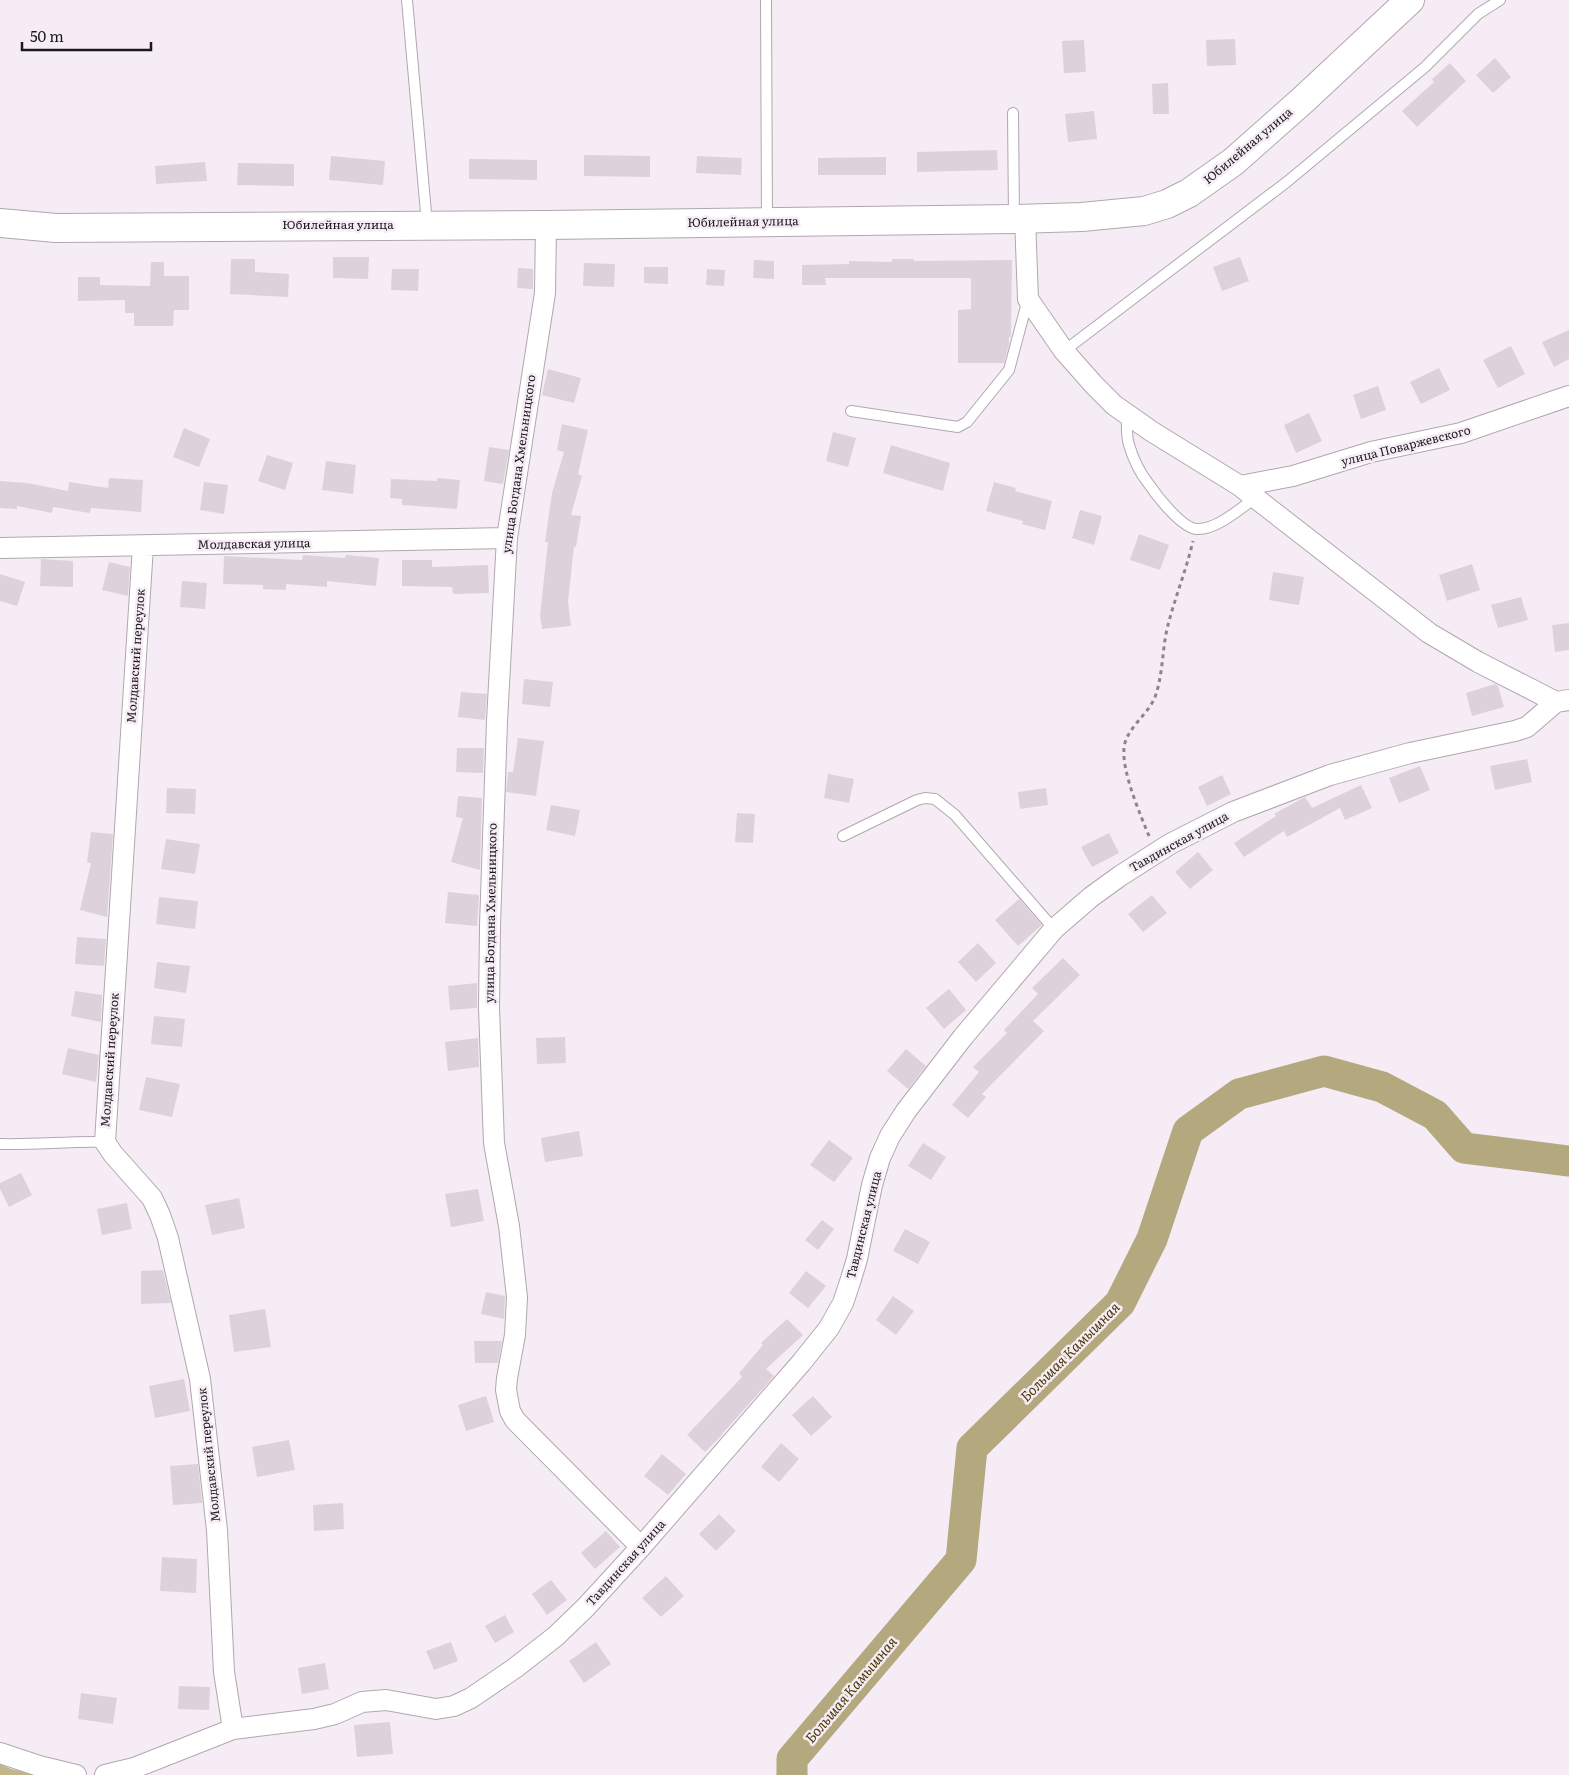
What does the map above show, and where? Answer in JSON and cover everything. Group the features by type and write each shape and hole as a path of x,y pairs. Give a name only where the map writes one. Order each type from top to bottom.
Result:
{"street":[{"name":"Юбилейная улица","path":"0,223 56,228 546,225 1019,219 1121,214 1144,211 1167,204 1189,193 1233,162 1303,100 1410,0"},
{"path":"1019,219 1028,299"},
{"name":"улица Богдана Хмельницкого","path":"546,225 545,293 507,538 497,721 489,1008 494,1142 509,1226 517,1297 515,1335 506,1390 510,1410 515,1420 641,1547"},
{"name":"Тавдинская улица","path":"105,1775 134,1768 233,1728 314,1719 335,1714 362,1702 386,1700 436,1708 454,1706 471,1698 515,1668 556,1636 586,1607 801,1364 829,1328 843,1303 852,1279 872,1185 880,1158 890,1136 906,1111 963,1037 1054,929 1105,886 1156,853 1233,812 1330,775 1410,753 1527,727 1562,701 1478,662 1429,632 1247,492 1127,415 1094,385 1064,351 1028,299"},
{"name":"улица Поваржевского","path":"1247,492 1371,452 1461,433 1569,396"},
{"name":"Молдавская улица","path":"0,548 507,538"},
{"name":"Молдавский переулок","path":"143,546 105,1142 113,1154 152,1198 160,1215 168,1238 198,1370 217,1530 224,1672 233,1728"},
{"path":"0,1754 76,1775"}],"lane":[{"path":"407,0 427,225"},
{"path":"766,0 767,221"},
{"path":"1064,351 1288,181 1425,66 1478,14 1500,0"},
{"path":"1014,113 1019,219"},
{"path":"851,411 958,427 967,422 1009,370 1028,299"},
{"path":"1127,415 1128,444 1147,482 1187,526 1196,530 1207,528 1229,517 1247,492"},
{"path":"843,836 917,800 925,798 935,799 955,814 1054,929"},
{"path":"0,1144 68,1141 105,1142"}],"path":[{"path":"1156,853 1139,812 1127,772 1124,746 1127,736 1154,700 1158,688 1167,628 1186,571 1196,530"}],"shaded area":[{"path":"0,1764 11,1769 39,1775 0,1775"}],"building":[{"path":"1235,39 1236,65 1207,66 1206,40"},
{"path":"1084,40 1086,72 1064,73 1062,41"},
{"path":"1495,58 1511,77 1493,93 1476,75"},
{"path":"1450,63 1466,81 1417,127 1402,111 1434,82 1432,79"},
{"path":"1168,83 1169,114 1153,114 1152,84"},
{"path":"1094,111 1097,139 1068,142 1065,114"},
{"path":"997,150 998,170 917,172 917,152"},
{"path":"584,155 650,156 650,177 584,176"},
{"path":"331,156 385,161 383,185 329,180"},
{"path":"697,156 742,158 741,175 696,173"},
{"path":"886,157 886,175 818,175 818,158"},
{"path":"469,159 537,160 537,180 469,179"},
{"path":"205,162 207,181 156,184 155,166"},
{"path":"238,163 294,164 294,186 237,185"},
{"path":"333,257 369,257 368,279 333,278"},
{"path":"1240,257 1249,281 1222,291 1213,267"},
{"path":"231,259 255,259 255,272 289,274 288,297 230,294"},
{"path":"892,259 914,259 914,261 1012,260 1011,337 1009,337 1004,363 958,363 958,310 971,309 971,278 825,278 826,285 802,285 802,265 849,264 849,261 892,262"},
{"path":"754,260 774,261 774,279 753,278"},
{"path":"151,262 164,262 164,276 189,276 189,310 174,310 173,326 134,326 134,313 125,313 125,300 78,301 78,277 100,277 100,285 150,286"},
{"path":"584,263 615,264 614,287 583,286"},
{"path":"644,267 668,267 668,284 644,283"},
{"path":"518,268 533,269 533,289 517,288"},
{"path":"392,269 419,269 418,291 391,290"},
{"path":"707,269 725,270 724,286 706,285"},
{"path":"1569,330 1569,359 1554,367 1542,342"},
{"path":"1511,346 1525,374 1498,388 1483,360"},
{"path":"1439,368 1450,390 1421,404 1410,382"},
{"path":"548,369 581,378 574,403 542,395"},
{"path":"1378,386 1386,410 1361,419 1353,395"},
{"path":"1309,413 1322,441 1296,453 1284,425"},
{"path":"562,424 588,430 578,474 582,476 571,515 581,516 576,547 574,546 568,602 571,626 542,629 540,615 548,542 545,542 552,493 564,452 557,450"},
{"path":"184,428 210,439 199,467 173,457"},
{"path":"833,432 856,438 848,467 826,461"},
{"path":"891,445 950,463 943,491 883,473"},
{"path":"489,447 509,450 503,484 484,481"},
{"path":"267,455 293,463 285,490 258,481"},
{"path":"326,461 356,465 353,494 322,490"},
{"path":"109,478 143,480 141,512 91,508 90,513 53,507 52,513 17,506 17,509 0,508 0,481 27,483 68,491 69,482 108,488"},
{"path":"437,478 460,480 457,509 402,505 402,499 390,498 391,479 437,481"},
{"path":"204,482 228,485 224,514 200,510"},
{"path":"994,482 1016,488 1015,491 1052,501 1045,530 1022,524 1023,521 986,511"},
{"path":"1080,510 1102,516 1094,545 1072,538"},
{"path":"1139,534 1169,545 1160,570 1130,560"},
{"path":"303,555 345,558 346,555 379,558 376,586 327,581 327,587 286,584 286,590 263,589 263,585 223,584 224,556 302,560"},
{"path":"41,559 73,561 73,587 40,586"},
{"path":"402,560 432,560 432,567 488,565 489,593 453,594 452,587 402,586"},
{"path":"109,562 130,567 128,596 102,590"},
{"path":"1472,564 1480,590 1447,601 1439,575"},
{"path":"1273,572 1304,577 1299,605 1269,600"},
{"path":"0,574 25,582 17,606 0,601"},
{"path":"182,581 207,583 205,609 180,607"},
{"path":"1521,597 1528,620 1498,628 1491,605"},
{"path":"1569,623 1569,650 1555,652 1552,625"},
{"path":"524,679 553,682 550,707 522,704"},
{"path":"1495,684 1498,686 1504,707 1472,716 1466,693"},
{"path":"461,692 487,694 485,720 458,717"},
{"path":"518,738 544,741 536,796 506,792 508,772 513,772"},
{"path":"457,748 484,748 483,773 456,772"},
{"path":"1527,759 1532,782 1495,790 1490,766"},
{"path":"1420,766 1430,790 1399,803 1389,778"},
{"path":"828,774 854,779 849,803 824,798"},
{"path":"1222,775 1231,794 1207,806 1198,787"},
{"path":"1361,785 1372,808 1345,820 1340,808 1287,837 1284,831 1244,857 1234,843 1276,816 1274,814 1305,797 1312,808"},
{"path":"167,788 196,789 195,814 166,813"},
{"path":"1046,788 1048,805 1020,809 1018,792"},
{"path":"458,796 482,798 480,870 451,862 463,818 456,817"},
{"path":"551,805 580,810 575,836 546,830"},
{"path":"737,813 755,814 753,843 735,842"},
{"path":"91,832 113,834 107,917 80,910 91,863 87,863"},
{"path":"1109,833 1119,853 1092,867 1081,847"},
{"path":"166,839 200,844 195,874 161,869"},
{"path":"1198,852 1213,870 1190,889 1175,872"},
{"path":"448,892 479,895 477,926 445,923"},
{"path":"1152,895 1167,913 1143,932 1128,914"},
{"path":"159,897 198,901 195,929 156,924"},
{"path":"1019,899 1042,925 1018,946 995,920"},
{"path":"77,937 106,939 104,966 75,964"},
{"path":"978,943 996,963 976,982 958,962"},
{"path":"1063,958 1080,975 1033,1021 1044,1031 982,1094 986,1097 968,1118 952,1105 979,1072 973,1067 1007,1033 1004,1030 1038,994 1032,988"},
{"path":"157,962 190,966 186,993 154,988"},
{"path":"477,983 477,1008 450,1010 448,986"},
{"path":"949,989 966,1010 944,1029 926,1008"},
{"path":"75,991 102,995 101,1022 71,1016"},
{"path":"154,1016 185,1019 182,1047 151,1044"},
{"path":"565,1037 566,1063 537,1064 536,1038"},
{"path":"478,1038 479,1067 448,1071 445,1042"},
{"path":"68,1048 99,1055 96,1082 62,1074"},
{"path":"906,1049 926,1066 908,1089 887,1071"},
{"path":"146,1077 180,1084 172,1117 139,1110"},
{"path":"579,1131 583,1156 545,1162 541,1138"},
{"path":"829,1140 853,1158 834,1182 810,1165"},
{"path":"923,1143 946,1157 931,1180 908,1166"},
{"path":"21,1173 32,1195 9,1207 0,1189 0,1183"},
{"path":"478,1189 484,1221 451,1227 445,1194"},
{"path":"239,1198 245,1228 212,1235 205,1205"},
{"path":"127,1203 132,1229 102,1235 97,1209"},
{"path":"822,1220 834,1229 818,1250 805,1240"},
{"path":"905,1229 930,1242 918,1264 893,1251"},
{"path":"163,1270 171,1303 141,1304 141,1271"},
{"path":"806,1271 826,1286 808,1308 789,1293"},
{"path":"486,1292 505,1296 504,1319 481,1314"},
{"path":"893,1296 914,1311 896,1335 876,1320"},
{"path":"265,1309 271,1347 234,1352 229,1315"},
{"path":"787,1319 803,1335 766,1369 774,1376 705,1452 687,1435 742,1377 739,1373 763,1345 761,1343"},
{"path":"474,1341 502,1341 498,1363 475,1363"},
{"path":"184,1379 190,1411 155,1418 149,1386"},
{"path":"486,1396 494,1422 466,1431 458,1405"},
{"path":"813,1396 832,1417 811,1436 792,1415"},
{"path":"289,1440 295,1470 257,1477 252,1447"},
{"path":"781,1443 799,1459 779,1482 761,1467"},
{"path":"662,1454 686,1474 668,1495 644,1476"},
{"path":"198,1464 202,1503 173,1505 170,1466"},
{"path":"343,1503 344,1529 314,1531 313,1505"},
{"path":"719,1514 736,1531 716,1551 699,1534"},
{"path":"606,1531 620,1547 595,1569 581,1553"},
{"path":"162,1557 197,1559 196,1593 160,1591"},
{"path":"666,1576 684,1596 661,1617 642,1598"},
{"path":"551,1580 567,1600 547,1615 532,1594"},
{"path":"505,1615 514,1632 495,1643 485,1626"},
{"path":"451,1642 458,1661 434,1670 426,1651"},
{"path":"596,1642 611,1664 584,1683 569,1661"},
{"path":"325,1663 329,1689 302,1694 298,1668"},
{"path":"179,1686 210,1687 209,1710 178,1709"},
{"path":"81,1693 117,1698 113,1724 78,1719"},
{"path":"390,1722 393,1754 357,1757 354,1725"}],"waterway":[{"name":"Большая Камышная","path":"792,1775 792,1759 961,1560 972,1448 1120,1303 1152,1239 1188,1131 1239,1094 1324,1071 1382,1087 1435,1115 1464,1148 1569,1161"}]}
